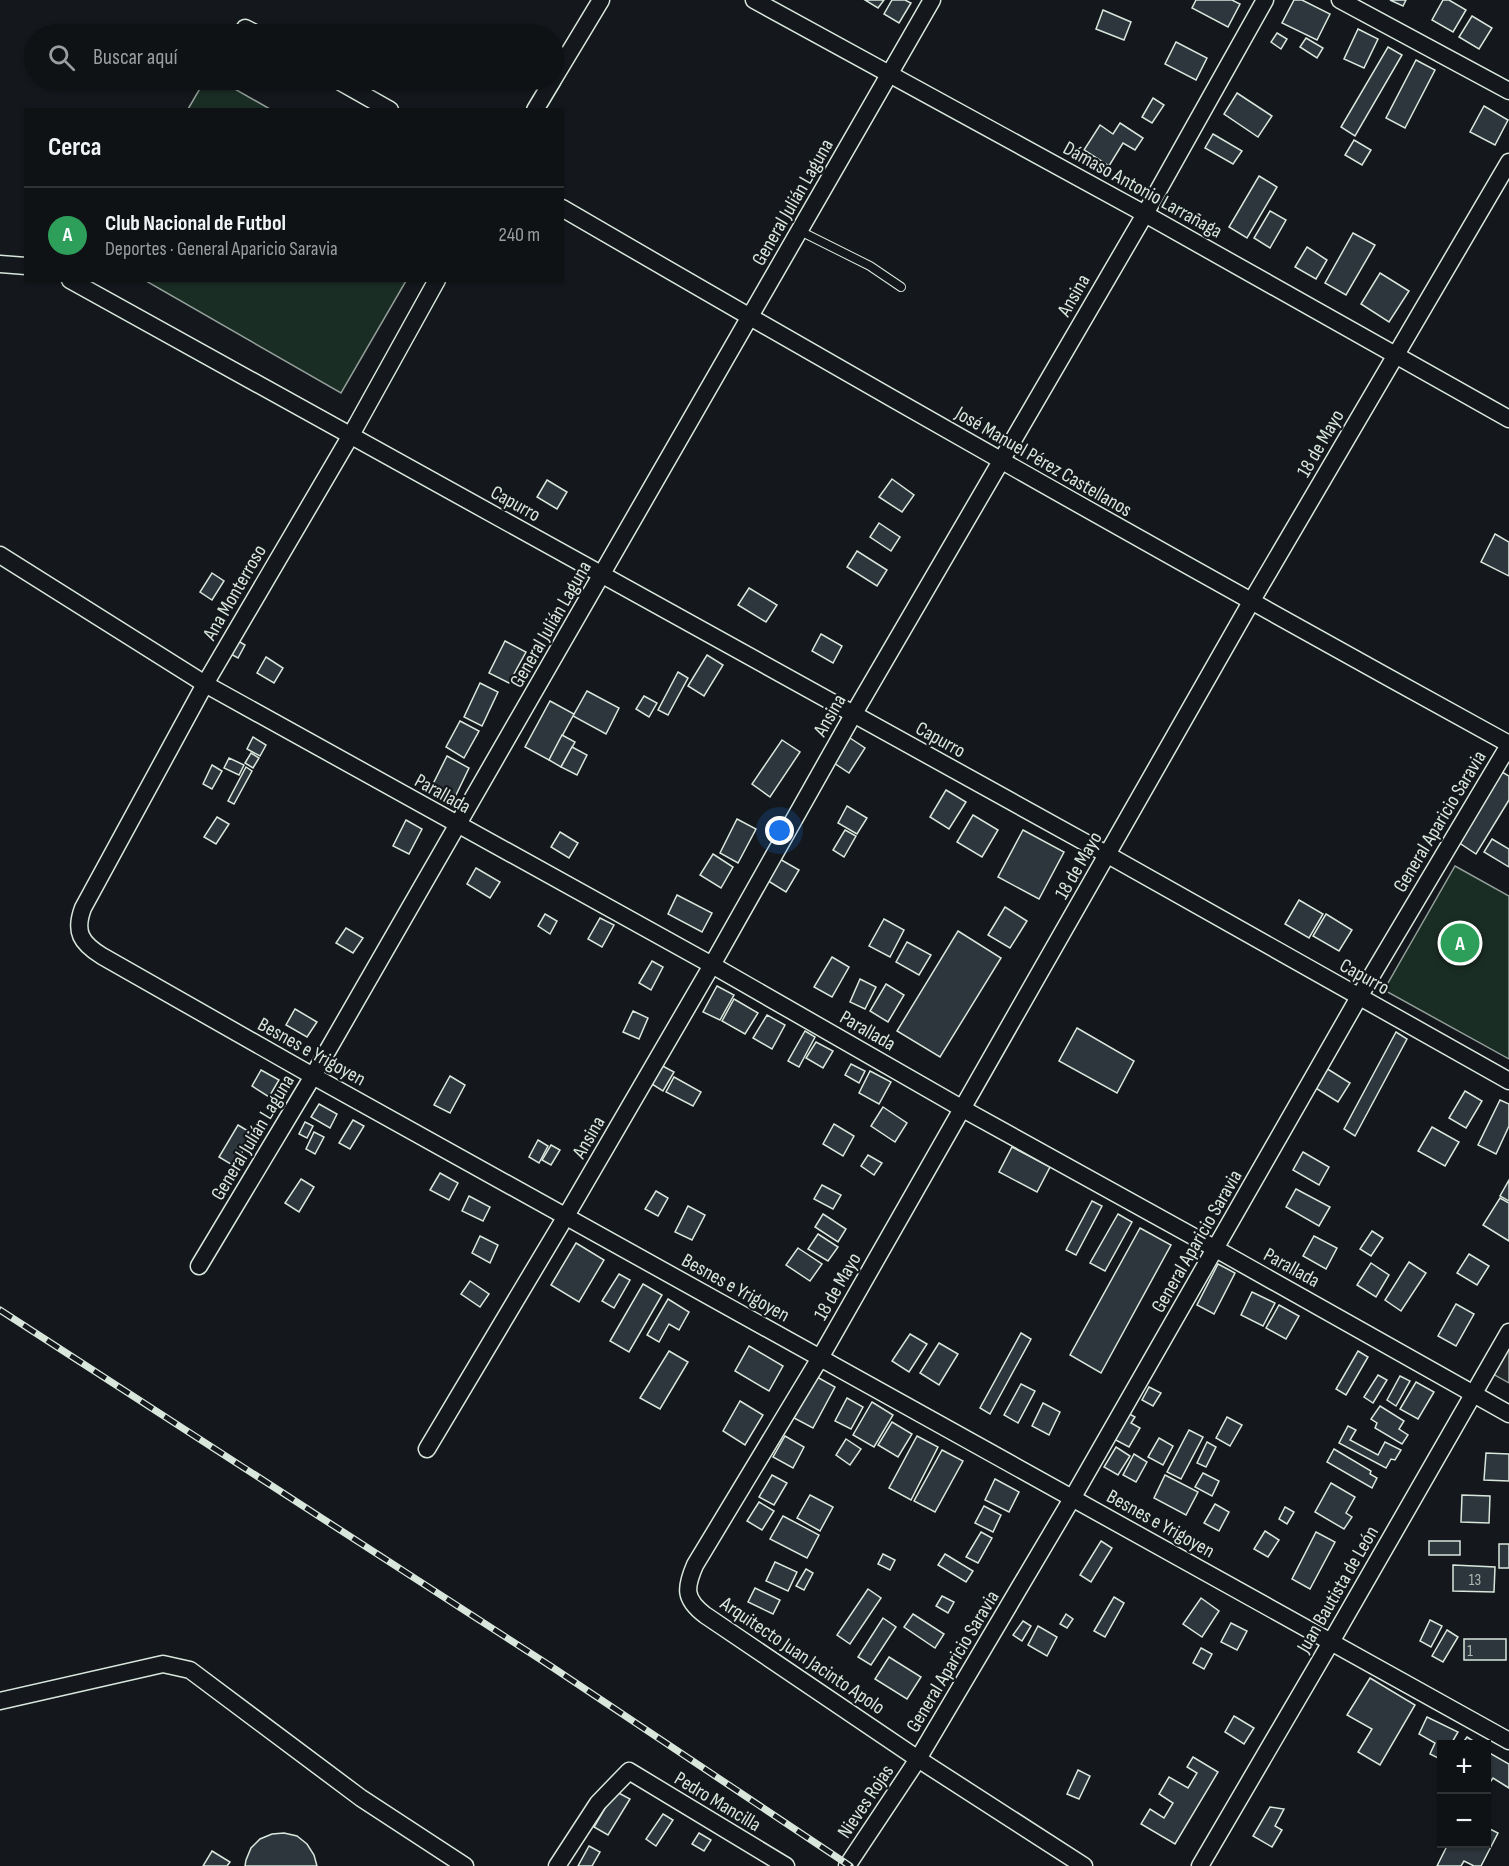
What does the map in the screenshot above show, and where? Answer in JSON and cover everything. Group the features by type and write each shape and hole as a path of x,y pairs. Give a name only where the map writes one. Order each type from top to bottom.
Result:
{"street":[{"path":"564,61 601,0"},
{"name":"Dámaso Antonio Larrañaga","path":"754,0 1145,214 1509,419"},
{"name":"General Julián Laguna","path":"199,1266 313,1076 932,0"},
{"name":"Ansina","path":"426,1449 566,1216 712,965 1001,460 1145,214 1265,0"},
{"path":"1340,0 1509,91"},
{"path":"355,90 386,108"},
{"path":"536,108 547,90"},
{"name":"18 de Mayo","path":"688,1590 695,1565 820,1358 1251,602 1509,162"},
{"name":"José Manuel Pérez Castellanos","path":"564,209 1251,602 1509,744"},
{"path":"0,264 24,266"},
{"name":"Capurro","path":"74,282 1108,855 1509,1082"},
{"name":"Ana Monterroso","path":"78,930 78,920 83,908 205,684 351,435 436,282"},
{"name":"Parallada","path":"0,555 205,684 712,965 963,1109 1509,1413"},
{"name":"General Aparicio Saravia","path":"918,1759 1216,1249 1359,997 1509,744"},
{"name":"Besnes e Yrigoyen","path":"78,930 93,951 313,1076 1509,1741"},
{"name":"Juan Bautista de León","path":"1200,1866 1509,1332"},
{"name":"Arquitecto Juan Jacinto Apolo","path":"688,1590 691,1602 705,1615 918,1759 1084,1866"},
{"path":"0,1701 163,1664 190,1670 361,1798 465,1866"},
{"name":"Nieves Rojas","path":"847,1866 918,1759"},
{"name":"Pedro Mancilla","path":"558,1866 598,1803 629,1771 786,1866"}],"lane":[{"path":"800,231 870,266 901,287"}],"green space":[{"path":"199,90 237,90 268,108 189,108"},
{"path":"148,282 405,282 341,393"},
{"path":"1455,866 1509,896 1509,1059 1384,990"}],"shaded area":[{"path":"1509,1341 1509,1383 1491,1373"}],"building":[{"path":"865,0 884,0 878,8"},
{"path":"892,0 905,0 911,3 899,23 884,14"},
{"path":"1196,0 1232,0 1240,4 1228,27 1192,8"},
{"path":"1294,0 1302,0 1330,14 1317,40 1282,23"},
{"path":"1390,0 1406,0 1403,6"},
{"path":"1443,0 1449,0 1466,10 1453,32 1432,20"},
{"path":"1103,10 1131,22 1124,40 1096,29"},
{"path":"1472,16 1492,28 1479,49 1459,37"},
{"path":"1358,29 1378,39 1364,68 1344,59"},
{"path":"1277,33 1287,39 1281,49 1271,42"},
{"path":"1306,38 1323,48 1317,58 1300,47"},
{"path":"1176,42 1207,58 1196,80 1165,64"},
{"path":"1388,47 1402,55 1355,136 1341,127"},
{"path":"1416,60 1435,70 1405,128 1386,118"},
{"path":"1237,93 1272,116 1258,137 1224,114"},
{"path":"1153,98 1164,105 1152,123 1142,117"},
{"path":"1484,106 1508,120 1495,145 1470,132"},
{"path":"1120,123 1143,138 1135,150 1123,143 1109,166 1084,150 1100,125 1113,134"},
{"path":"1213,134 1242,151 1233,164 1205,148"},
{"path":"1354,140 1371,150 1362,165 1345,155"},
{"path":"1259,176 1277,187 1247,238 1229,227"},
{"path":"1270,211 1286,220 1270,248 1254,238"},
{"path":"1353,233 1375,245 1346,295 1325,283"},
{"path":"1307,247 1327,260 1316,279 1295,267"},
{"path":"1380,273 1409,291 1389,322 1361,304"},
{"path":"892,479 914,495 902,512 879,497"},
{"path":"547,480 567,492 557,509 537,497"},
{"path":"879,523 900,537 891,551 870,537"},
{"path":"1495,534 1509,542 1509,576 1481,562"},
{"path":"857,551 887,570 877,586 847,567"},
{"path":"212,573 224,581 212,600 200,592"},
{"path":"749,588 777,605 766,622 738,605"},
{"path":"821,634 842,646 833,663 812,651"},
{"path":"235,639 245,645 238,658 227,652"},
{"path":"505,641 526,652 509,683 489,673"},
{"path":"707,655 723,665 704,696 688,686"},
{"path":"266,657 283,668 274,683 257,673"},
{"path":"678,672 688,678 668,715 658,710"},
{"path":"480,683 498,692 482,726 464,717"},
{"path":"587,691 619,708 606,734 573,716"},
{"path":"644,696 657,703 649,717 636,709"},
{"path":"550,701 574,714 549,760 525,747"},
{"path":"460,721 479,731 464,758 446,747"},
{"path":"562,735 575,742 561,767 549,760"},
{"path":"253,737 266,745 260,756 247,749"},
{"path":"850,738 865,748 849,773 834,763"},
{"path":"782,740 800,752 770,797 752,784"},
{"path":"572,747 587,755 577,775 561,767"},
{"path":"251,753 259,758 253,768 245,763"},
{"path":"447,756 469,768 455,797 432,786"},
{"path":"229,758 244,765 239,775 224,768"},
{"path":"212,765 222,771 212,789 203,784"},
{"path":"246,767 252,771 234,804 228,801"},
{"path":"1502,772 1509,776 1509,800 1476,854 1458,842"},
{"path":"946,790 966,802 949,829 930,817"},
{"path":"847,806 867,818 857,834 838,823"},
{"path":"973,815 998,830 982,857 957,842"},
{"path":"217,817 229,824 216,844 204,837"},
{"path":"737,819 756,829 738,863 720,853"},
{"path":"406,820 422,829 409,854 393,846"},
{"path":"845,830 856,836 844,857 833,850"},
{"path":"1023,830 1064,852 1039,899 998,877"},
{"path":"560,832 578,843 569,858 551,847"},
{"path":"1492,839 1509,849 1509,867 1484,852"},
{"path":"713,854 733,867 721,888 700,875"},
{"path":"778,858 799,870 786,892 765,879"},
{"path":"476,868 500,882 490,898 467,884"},
{"path":"677,895 712,913 702,932 668,914"},
{"path":"1299,900 1323,914 1309,938 1285,924"},
{"path":"1005,907 1027,921 1010,948 988,935"},
{"path":"545,914 557,921 550,934 538,926"},
{"path":"1326,914 1352,930 1339,951 1313,936"},
{"path":"600,918 614,925 602,947 588,939"},
{"path":"884,919 904,930 890,957 869,946"},
{"path":"346,928 363,938 353,953 336,943"},
{"path":"958,931 1001,958 940,1057 897,1031"},
{"path":"907,942 931,955 919,975 896,962"},
{"path":"832,957 849,967 832,997 814,987"},
{"path":"652,961 663,967 651,990 639,983"},
{"path":"860,979 876,987 865,1009 850,1002"},
{"path":"886,984 904,995 888,1022 870,1011"},
{"path":"717,986 734,995 720,1020 703,1012"},
{"path":"734,999 758,1013 745,1034 722,1021"},
{"path":"295,1009 317,1022 307,1037 286,1025"},
{"path":"633,1011 648,1018 639,1039 623,1032"},
{"path":"767,1015 785,1025 772,1049 753,1038"},
{"path":"1077,1028 1134,1061 1117,1093 1059,1061"},
{"path":"805,1031 815,1037 799,1067 788,1061"},
{"path":"1396,1032 1407,1039 1355,1136 1344,1129"},
{"path":"816,1042 833,1051 823,1068 806,1058"},
{"path":"657,1063 674,1072 663,1091 647,1081"},
{"path":"851,1064 865,1071 859,1083 845,1075"},
{"path":"1326,1068 1350,1083 1338,1102 1314,1087"},
{"path":"261,1070 279,1080 269,1097 252,1086"},
{"path":"870,1071 891,1082 879,1104 859,1093"},
{"path":"450,1076 465,1085 450,1113 434,1105"},
{"path":"674,1077 701,1092 693,1106 666,1092"},
{"path":"1465,1091 1482,1101 1466,1128 1449,1118"},
{"path":"1500,1100 1509,1104 1509,1126 1496,1154 1478,1145"},
{"path":"319,1104 337,1114 330,1128 311,1117"},
{"path":"883,1107 907,1123 895,1142 871,1126"},
{"path":"353,1120 364,1126 350,1149 339,1143"},
{"path":"305,1122 313,1126 307,1138 299,1134"},
{"path":"834,1124 854,1136 843,1156 823,1144"},
{"path":"238,1125 253,1134 234,1166 219,1157"},
{"path":"1432,1127 1459,1142 1445,1166 1418,1151"},
{"path":"314,1132 324,1137 315,1154 306,1149"},
{"path":"538,1140 548,1146 539,1163 529,1157"},
{"path":"551,1145 560,1150 551,1165 542,1160"},
{"path":"1012,1147 1050,1167 1037,1192 999,1172"},
{"path":"1303,1152 1329,1167 1319,1185 1293,1170"},
{"path":"868,1155 882,1163 874,1175 861,1166"},
{"path":"440,1173 458,1183 449,1200 430,1190"},
{"path":"301,1179 314,1187 299,1212 285,1203"},
{"path":"1509,1180 1509,1201 1500,1196"},
{"path":"822,1185 841,1195 833,1209 814,1199"},
{"path":"1296,1189 1330,1207 1319,1226 1286,1207"},
{"path":"656,1191 668,1198 658,1216 645,1209"},
{"path":"469,1196 490,1207 483,1221 462,1211"},
{"path":"1500,1198 1509,1203 1509,1241 1483,1225"},
{"path":"1092,1201 1102,1206 1076,1255 1066,1250"},
{"path":"688,1206 705,1215 692,1240 675,1232"},
{"path":"823,1214 846,1229 838,1242 815,1227"},
{"path":"1118,1214 1132,1222 1105,1271 1090,1263"},
{"path":"1140,1228 1171,1245 1101,1373 1070,1355"},
{"path":"1372,1231 1383,1238 1371,1256 1360,1249"},
{"path":"818,1234 838,1247 828,1261 808,1249"},
{"path":"480,1236 498,1245 490,1263 472,1253"},
{"path":"1314,1236 1337,1248 1326,1269 1303,1256"},
{"path":"576,1243 604,1260 579,1302 551,1285"},
{"path":"798,1248 822,1264 810,1281 786,1265"},
{"path":"1469,1254 1489,1266 1477,1285 1457,1273"},
{"path":"1409,1262 1426,1273 1401,1311 1385,1300"},
{"path":"1371,1263 1389,1275 1376,1297 1357,1285"},
{"path":"1218,1264 1235,1273 1214,1314 1197,1305"},
{"path":"619,1274 630,1280 614,1308 602,1301"},
{"path":"470,1281 489,1294 480,1307 461,1294"},
{"path":"643,1284 662,1295 629,1352 610,1341"},
{"path":"1252,1292 1275,1303 1263,1326 1241,1315"},
{"path":"668,1299 689,1312 679,1330 669,1324 659,1342 647,1335"},
{"path":"1456,1304 1474,1314 1456,1346 1438,1336"},
{"path":"1279,1305 1299,1316 1286,1339 1266,1328"},
{"path":"1021,1333 1031,1339 990,1414 980,1408"},
{"path":"910,1334 927,1344 909,1372 892,1361"},
{"path":"939,1343 958,1354 939,1385 920,1373"},
{"path":"749,1346 783,1366 769,1391 735,1371"},
{"path":"669,1351 688,1362 660,1409 640,1398"},
{"path":"1358,1351 1368,1357 1346,1395 1336,1389"},
{"path":"1378,1375 1387,1380 1373,1403 1364,1397"},
{"path":"1400,1376 1410,1381 1396,1406 1387,1400"},
{"path":"817,1377 835,1387 813,1428 794,1418"},
{"path":"1416,1382 1434,1392 1418,1419 1400,1409"},
{"path":"1021,1384 1035,1391 1018,1423 1004,1415"},
{"path":"1149,1387 1161,1393 1153,1406 1142,1400"},
{"path":"847,1398 863,1407 851,1429 835,1421"},
{"path":"740,1401 763,1415 745,1445 723,1431"},
{"path":"872,1402 893,1415 874,1447 853,1435"},
{"path":"1043,1403 1060,1412 1049,1435 1032,1426"},
{"path":"1380,1406 1404,1421 1399,1429 1408,1435 1402,1444 1375,1428 1377,1423 1371,1419"},
{"path":"1124,1411 1135,1417 1131,1423 1140,1428 1129,1447 1110,1437"},
{"path":"1227,1417 1242,1425 1230,1446 1216,1438"},
{"path":"892,1422 912,1434 898,1457 878,1445"},
{"path":"1348,1426 1356,1430 1350,1440 1378,1455 1385,1442 1401,1450 1395,1460 1391,1459 1386,1468 1339,1443"},
{"path":"1189,1430 1203,1437 1181,1479 1167,1472"},
{"path":"785,1436 804,1447 793,1468 773,1457"},
{"path":"917,1436 938,1447 911,1500 889,1488"},
{"path":"1159,1438 1173,1446 1163,1465 1148,1457"},
{"path":"846,1439 861,1449 850,1465 836,1455"},
{"path":"1207,1442 1216,1447 1206,1467 1197,1463"},
{"path":"1116,1447 1130,1456 1118,1475 1104,1467"},
{"path":"1334,1449 1371,1471 1370,1474 1377,1478 1372,1488 1327,1462"},
{"path":"942,1450 963,1461 935,1512 914,1501"},
{"path":"1486,1453 1509,1454 1509,1481 1484,1480"},
{"path":"1134,1454 1147,1462 1136,1482 1123,1475"},
{"path":"1203,1473 1219,1481 1212,1496 1195,1487"},
{"path":"772,1475 787,1483 774,1505 759,1497"},
{"path":"1165,1475 1198,1492 1186,1515 1154,1498"},
{"path":"995,1479 1019,1492 1009,1512 985,1500"},
{"path":"1331,1483 1355,1497 1346,1513 1352,1517 1344,1529 1315,1512"},
{"path":"810,1495 833,1507 820,1531 797,1518"},
{"path":"1462,1495 1490,1496 1489,1523 1461,1522"},
{"path":"759,1502 774,1511 762,1530 747,1521"},
{"path":"1215,1504 1229,1512 1219,1531 1204,1523"},
{"path":"984,1506 1001,1515 993,1532 975,1523"},
{"path":"1285,1507 1294,1512 1287,1524 1279,1519"},
{"path":"783,1516 819,1535 807,1558 770,1539"},
{"path":"1265,1531 1279,1540 1268,1557 1254,1549"},
{"path":"981,1532 992,1538 978,1563 966,1557"},
{"path":"1316,1532 1335,1542 1310,1589 1292,1579"},
{"path":"1101,1541 1112,1548 1091,1582 1080,1575"},
{"path":"1429,1541 1460,1541 1460,1555 1429,1555"},
{"path":"1499,1544 1509,1544 1509,1568 1499,1568"},
{"path":"883,1554 895,1560 890,1570 878,1564"},
{"path":"945,1554 973,1571 966,1582 938,1565"},
{"path":"775,1562 797,1572 788,1591 766,1581"},
{"path":"1453,1565 1495,1567 1494,1592 1453,1591"},
{"path":"806,1569 813,1573 804,1590 796,1586"},
{"path":"755,1588 780,1600 773,1614 748,1602"},
{"path":"868,1589 881,1598 850,1644 837,1635"},
{"path":"942,1596 954,1602 948,1613 936,1606"},
{"path":"1114,1597 1124,1603 1105,1637 1094,1631"},
{"path":"1201,1598 1219,1611 1202,1637 1183,1624"},
{"path":"913,1614 944,1634 935,1648 904,1627"},
{"path":"1066,1614 1073,1619 1067,1628 1060,1624"},
{"path":"883,1618 896,1627 871,1665 858,1657"},
{"path":"1430,1620 1442,1626 1431,1647 1420,1641"},
{"path":"1023,1621 1031,1626 1022,1641 1013,1635"},
{"path":"1231,1623 1247,1631 1237,1650 1221,1642"},
{"path":"1038,1626 1057,1637 1047,1656 1028,1645"},
{"path":"1447,1630 1458,1637 1443,1662 1432,1656"},
{"path":"1464,1639 1506,1639 1506,1660 1464,1660"},
{"path":"1201,1648 1212,1654 1204,1669 1193,1663"},
{"path":"889,1657 921,1677 907,1699 875,1679"},
{"path":"1370,1678 1415,1705 1380,1765 1358,1752 1372,1729 1347,1715"},
{"path":"1234,1716 1254,1728 1244,1744 1225,1732"},
{"path":"1427,1717 1458,1732 1453,1740 1437,1740 1437,1758 1430,1754 1435,1743 1419,1734"},
{"path":"1491,1754 1509,1764 1509,1788 1493,1778 1491,1781"},
{"path":"1193,1757 1218,1772 1175,1844 1141,1824 1150,1809 1164,1818 1173,1803 1159,1794 1169,1777 1188,1788 1197,1773 1187,1767"},
{"path":"1078,1770 1090,1776 1079,1799 1067,1794"},
{"path":"615,1791 630,1799 608,1835 594,1827"},
{"path":"1270,1807 1284,1809 1275,1826 1282,1830 1272,1847 1253,1836"},
{"path":"663,1814 673,1820 656,1846 646,1839"},
{"path":"1491,1830 1498,1833 1491,1847"},
{"path":"284,1833 297,1836 307,1844 314,1855 317,1866 245,1866 251,1848 260,1839 272,1834"},
{"path":"699,1833 711,1840 704,1851 692,1844"},
{"path":"589,1846 600,1852 592,1866 578,1866"},
{"path":"1446,1848 1490,1848 1481,1866 1474,1866 1464,1861 1461,1866 1437,1866"},
{"path":"212,1851 230,1862 227,1866 203,1866"}],"railway":[{"path":"0,1310 552,1667 850,1866"}],"place":[{"name":"Club Nacional de Futbol","path":"1460,943"}]}
